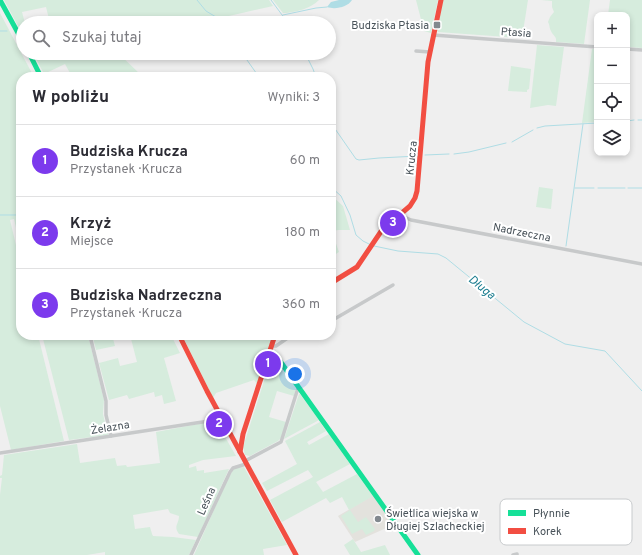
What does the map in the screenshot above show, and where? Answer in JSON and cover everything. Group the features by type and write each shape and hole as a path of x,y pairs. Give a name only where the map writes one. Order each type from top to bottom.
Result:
{"street":[{"path":"0,0 16,29"},
{"name":"Krucza","path":"336,281 357,267 382,230 414,201 417,191 430,52 441,0"},
{"name":"Ptasia","path":"433,35 594,47"},
{"path":"630,49 642,50"},
{"path":"416,50 430,52"},
{"path":"32,60 38,72"},
{"name":"Nadrzeczna","path":"400,215 411,220 642,264"},
{"path":"336,318 393,285"},
{"path":"91,340 106,401 106,415 111,436"},
{"path":"182,340 207,391 296,555"},
{"path":"240,452 243,436 274,340"},
{"path":"271,349 285,340"},
{"path":"271,349 418,555"},
{"name":"Leśna","path":"191,555 233,468 246,463 281,442 298,388"},
{"name":"Żelazna","path":"0,453 222,419"},
{"path":"234,441 243,436"}],"shaded area":[{"path":"374,495 393,525 355,542 338,516"}],"green space":[{"path":"4,0 269,0 273,6 229,16 48,16 46,7 22,12 23,16 16,16 16,22"},
{"path":"273,0 319,0 312,6 304,9 283,13"},
{"path":"416,0 438,0 431,33 424,31"},
{"path":"443,0 528,0 522,38 438,32 437,30"},
{"path":"541,0 590,0 584,44 556,42 556,38 551,31 548,22 554,12 552,1"},
{"path":"610,0 642,0 642,48 630,47 630,12 608,12"},
{"path":"0,13 16,43 16,60 25,60 31,72 16,72 16,228 14,219 10,220 16,245 16,340 39,340 64,441 11,450 0,406"},
{"path":"537,45 564,47 556,106 548,105 530,108"},
{"path":"592,49 594,49 594,122 582,123"},
{"path":"37,60 125,60 138,72 69,72 65,64 48,72 43,72"},
{"path":"511,66 531,69 529,89 527,92 508,91"},
{"path":"539,187 553,189 551,209 536,207"},
{"path":"336,200 343,206 350,230 336,230"},
{"path":"336,244 339,252 336,254"},
{"path":"43,340 89,340 104,400 103,414 108,435 69,440"},
{"path":"94,340 113,340 115,346 96,350"},
{"path":"131,340 174,340 180,353 164,358 176,401 164,404 162,395 155,397 154,392 129,399 127,395 109,400 99,363 118,358 120,366 137,362"},
{"path":"184,340 271,340 257,384 254,380 216,393 213,398"},
{"path":"272,356 296,387 294,396 277,391 269,417 286,422 281,438 250,456 245,455 243,447"},
{"path":"299,394 319,420 284,439"},
{"path":"214,421 236,456 203,460 189,465 189,468 196,466 197,471 204,470 204,473 229,469 198,537 179,534 176,527 179,516 170,513 168,509 133,515 135,529 150,527 153,536 196,540 189,555 105,555 105,552 87,555 0,555 0,495 2,478 0,478 0,476 2,475 4,455 77,444 80,463 115,458 117,466 126,465 127,467 160,463 156,432"},
{"path":"320,422 326,431 307,442 309,445 329,434 350,464 316,482 323,492 357,474 373,496 349,510 342,497 330,503 326,498 282,522 270,500 313,477 308,470 267,491 262,483 297,464 285,441"},
{"path":"244,467 287,545 263,549 264,555 194,555 234,468"},
{"path":"350,510 358,522 366,517 375,529 374,531 366,535 362,529 352,534 341,516"},
{"path":"353,539 361,552 385,545 390,555 350,555 344,545"}],"water":[{"path":"339,0 352,0 348,4 341,7 327,7 331,2"}],"waterway":[{"name":"Długa","path":"197,0 206,11 214,16"},
{"path":"271,0 283,16"},
{"path":"283,15 327,7"},
{"path":"0,31 7,31"},
{"name":"Długa","path":"247,60 255,72"},
{"path":"308,60 314,72"},
{"path":"630,121 634,120"},
{"path":"537,128 545,126 594,123"},
{"path":"566,246 583,124"},
{"path":"336,130 356,159 359,160 418,156"},
{"path":"512,142 533,130"},
{"path":"454,154 506,143"},
{"path":"425,155 449,154"},
{"path":"575,188 594,188"},
{"path":"598,188 625,188"},
{"path":"628,188 642,188"},
{"name":"Długa","path":"336,192 341,196 350,215 356,235 371,245"},
{"path":"0,215 16,215"},
{"name":"Długa","path":"374,246 398,251 438,254 446,258 524,322 565,344 605,351 642,391"}],"traffic: fast":[{"path":"0,0 16,29"},
{"path":"32,60 38,72"},
{"path":"270,352 275,354 418,555"}],"traffic: jam":[{"path":"336,280 357,267 382,230 410,206 415,198 417,191 428,62 441,0"},
{"path":"182,340 207,391 296,555"},
{"path":"240,452 243,434 273,340"}],"place":[{"name":"Budziska Ptasia","path":"437,25"},
{"name":"Budziska Nadrzeczna","path":"393,223"},
{"name":"Budziska Krucza","path":"268,364"},
{"name":"Krzyż","path":"219,424"},
{"name":"Świetlica wiejska w Długiej Szlacheckiej","path":"378,519"}]}
